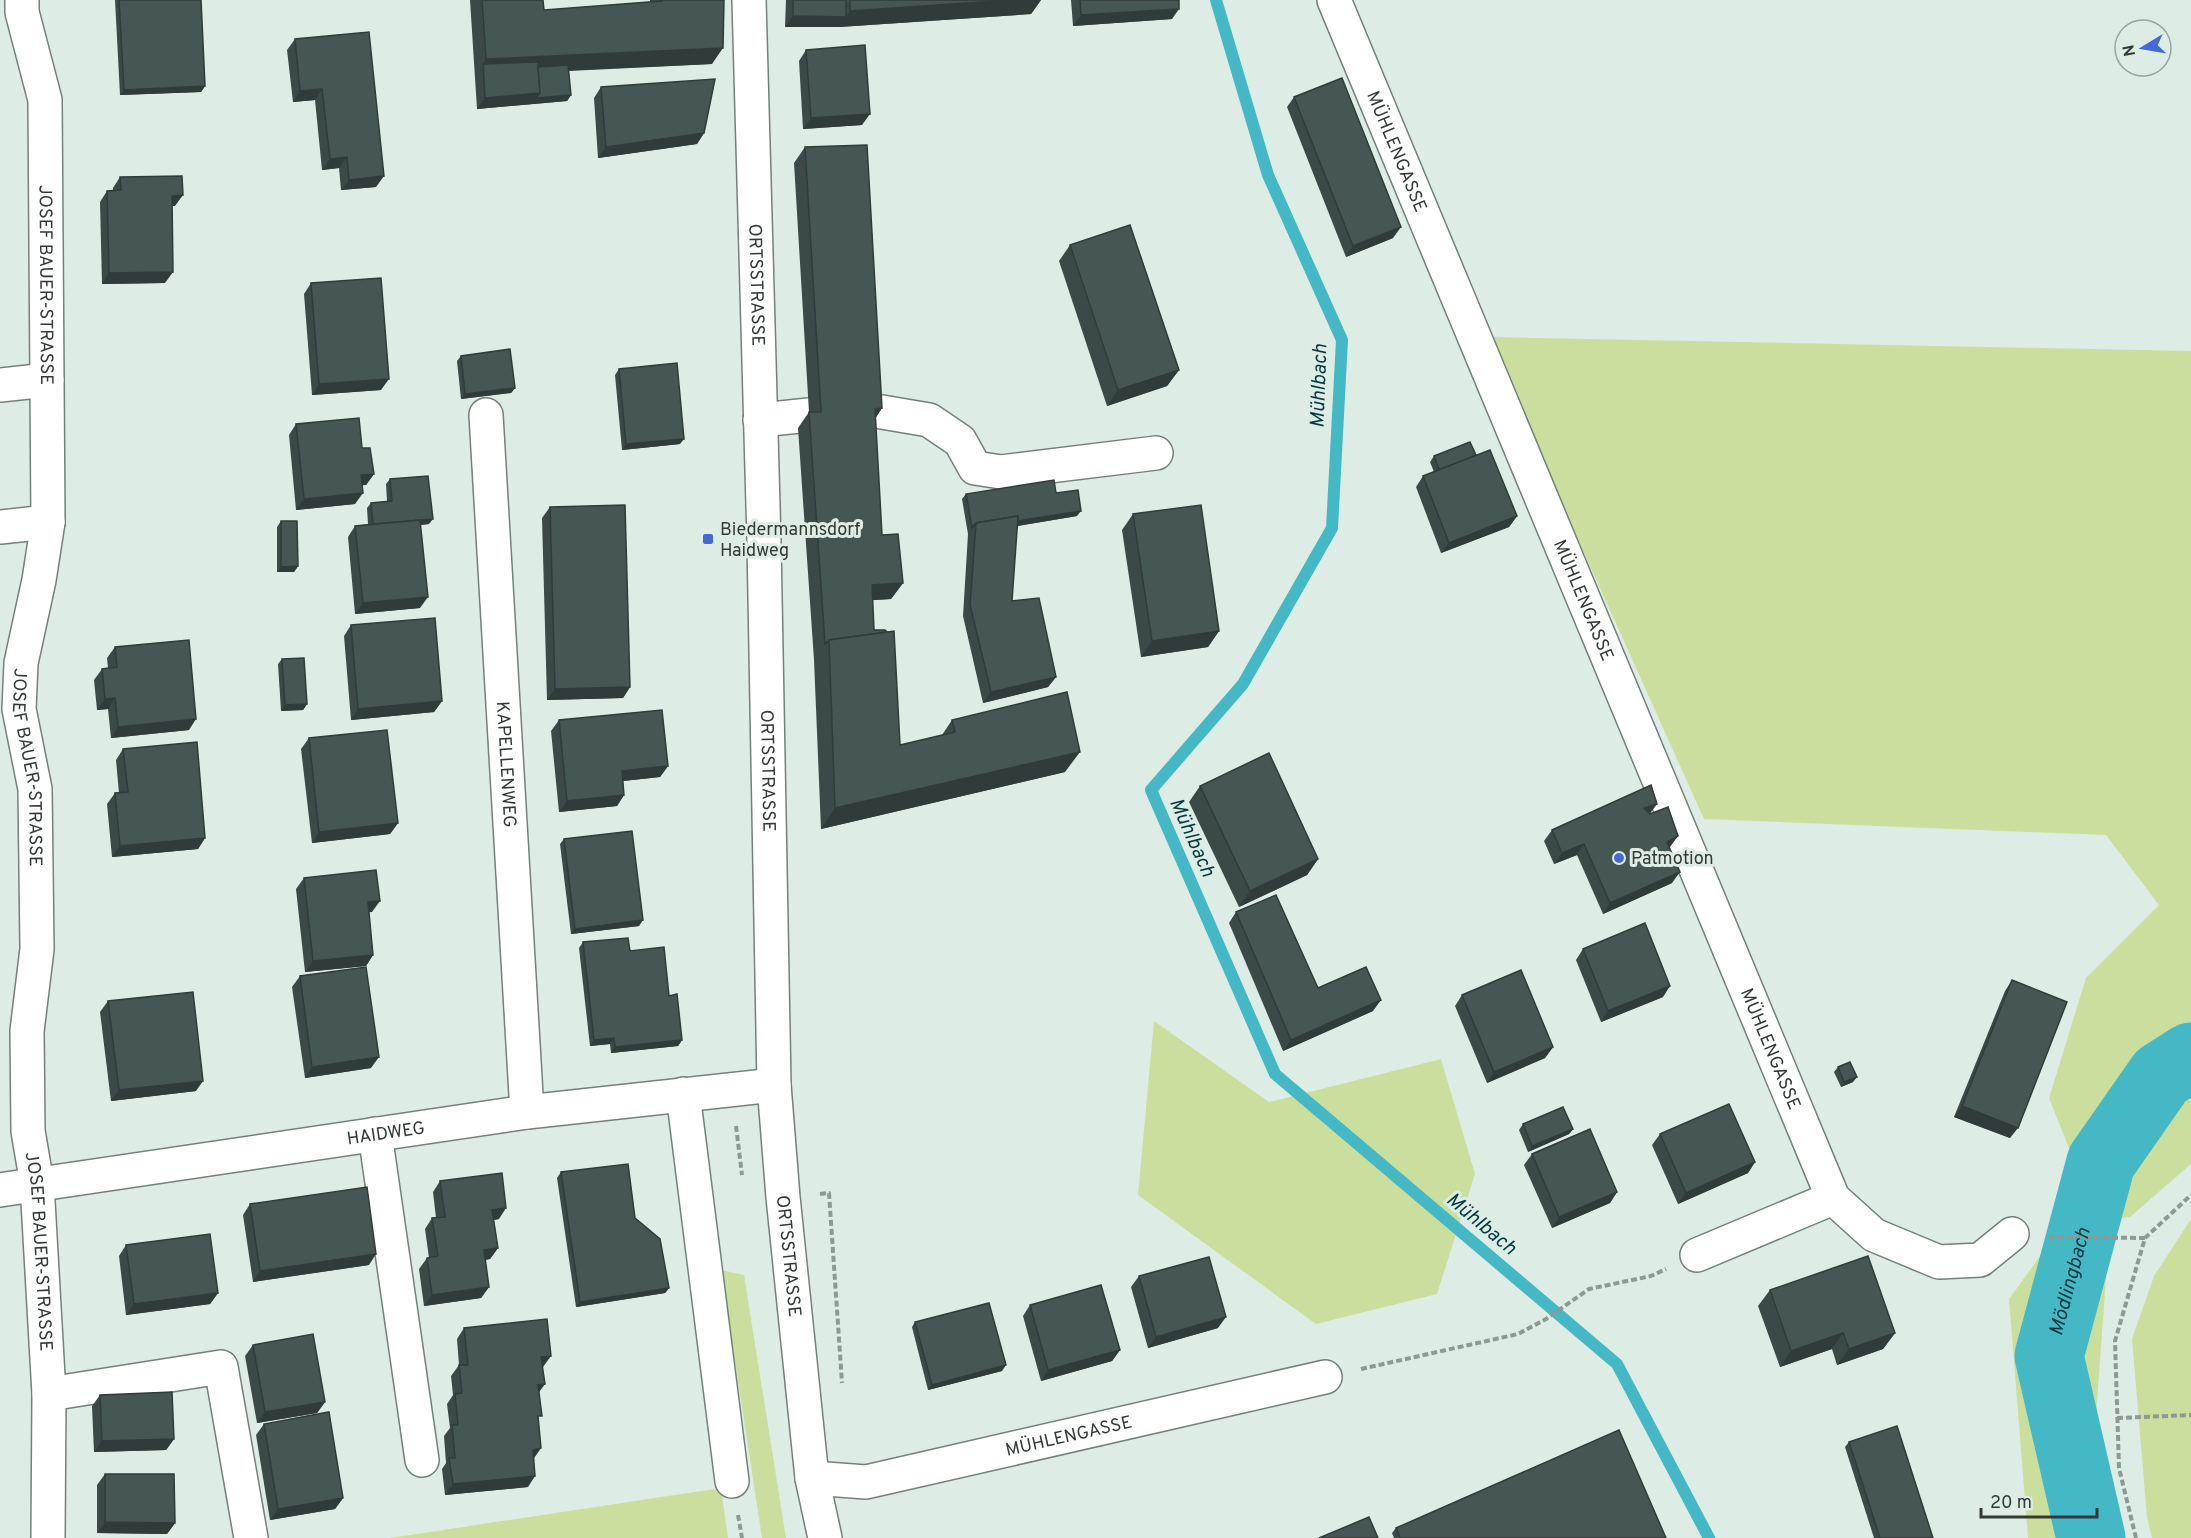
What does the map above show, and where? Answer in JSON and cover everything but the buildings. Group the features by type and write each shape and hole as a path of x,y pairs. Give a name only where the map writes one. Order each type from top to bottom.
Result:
{"street":[{"name":"JOSEF BAUER-STRASSE","path":"22,0 22,12 45,100 48,522 39,580 21,663 19,709 35,789 37,949 27,1031 27,1109 28,1131 37,1184 49,1394 48,1538"},
{"name":"ORTSSTRASSE","path":"748,0 760,420 774,1085 783,1197 812,1478 825,1538"},
{"name":"MÜHLENGASSE","path":"1334,0 1833,1198 1875,1235 1939,1262 1980,1260 2012,1234"},
{"path":"0,385 47,380"},
{"path":"870,410 929,420 960,441 975,468 1001,472 1156,453"},
{"name":"KAPELLENWEG","path":"486,415 527,1112"},
{"path":"760,420 809,415"},
{"path":"0,527 48,522"},
{"name":"HAIDWEG","path":"0,1190 527,1112 774,1085"},
{"path":"683,1094 732,1481"},
{"path":"375,1134 422,1460"},
{"path":"1697,1255 1833,1198"},
{"path":"49,1394 221,1367 251,1538"},
{"name":"MÜHLENGASSE","path":"812,1478 866,1482 1325,1377"}],"path":[{"path":"2136,1538 2119,1468 2115,1341 2145,1238 2191,1195"},
{"path":"2048,1237 2145,1238"},
{"path":"1325,1377 1518,1334 1546,1319 1589,1289 1652,1276 1697,1255"},
{"path":"2117,1418 2191,1415"}],"green space":[{"path":"1487,337 2191,351 2191,1164 2130,1217 2055,1226 2077,1168 2049,1098 2086,978 2159,905 2106,835 1704,819"},
{"path":"1154,1021 1269,1102 1441,1059 1475,1174 1437,1294 1316,1324 1138,1195"},
{"path":"2191,1219 2191,1538 2152,1538 2147,1517 2132,1339 2154,1276"},
{"path":"2046,1248 2108,1251 2096,1415 2122,1538 2028,1538 2009,1299"},
{"path":"721,1270 744,1275 786,1538 762,1538"},
{"path":"721,1488 728,1538 390,1538"}],"waterway":[{"name":"Mühlbach","path":"1216,0 1268,175 1342,340 1332,528 1243,684 1151,790 1275,1074 1617,1364 1709,1538"},
{"name":"Mödlingbach","path":"2091,1538 2049,1356 2101,1162 2161,1076 2191,1057"}],"place":[{"name":"Biedermannsdorf Haidweg","path":"708,539"},
{"name":"Patmotion","path":"1619,858"}]}
